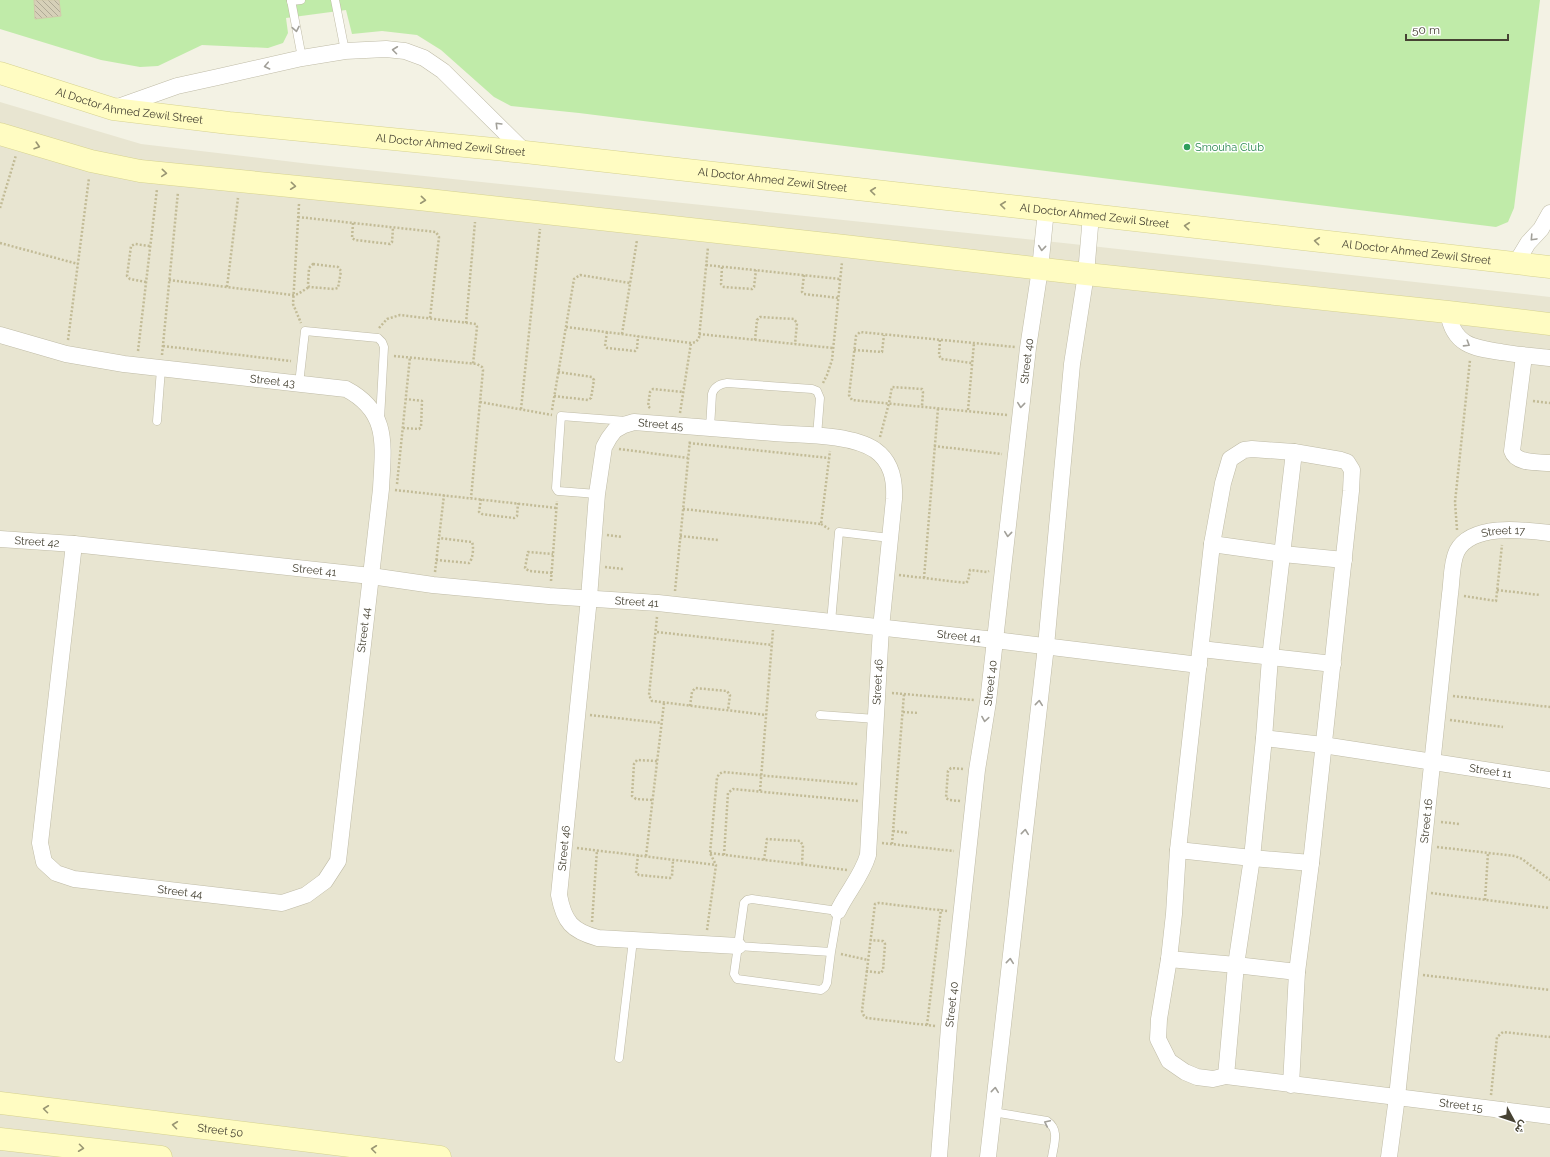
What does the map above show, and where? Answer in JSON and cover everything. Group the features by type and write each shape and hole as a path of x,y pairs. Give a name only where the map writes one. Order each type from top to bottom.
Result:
{"street":[{"path":"113,109 177,86 302,58 345,51 386,49 406,51 424,58 443,71 525,152"},
{"name":"Al Doctor Ahmed Zewil Street","path":"0,72 113,109 229,123 525,152 1550,267"},
{"path":"0,134 91,161 140,171 542,213 1550,324"},
{"name":"Street 40","path":"939,1157 949,1027 977,770 988,702 1028,348 1040,269 1046,210"},
{"path":"1516,263 1528,243 1541,229 1550,213"},
{"path":"988,1157 1046,646 1072,364 1086,274 1091,215"},
{"path":"1448,312 1452,329 1471,347 1524,356 1550,358"},
{"name":"Street 43","path":"0,335 66,354 136,366 346,389 357,395 371,409 380,426 383,455 381,489 371,576"},
{"path":"1524,356 1512,450 1514,456 1519,460 1550,463"},
{"name":"Street 45","path":"589,598 597,494 604,447 615,430 624,425 634,422 681,418 710,428 824,437 866,445 876,451"},
{"name":"Street 15","path":"1294,452 1252,449 1244,450 1230,459 1223,483 1212,544 1178,850 1170,959 1159,1019 1158,1039 1169,1061 1185,1072 1197,1077 1213,1079 1226,1076 1550,1116"},
{"name":"Street 46","path":"838,911 847,893 862,871 868,855 881,628 895,483 892,471 876,451"},
{"path":"1226,1076 1236,965 1252,858 1270,658 1294,452 1341,460 1350,466 1352,470 1333,664 1311,863 1297,972 1291,1085"},
{"name":"Street 17","path":"1461,546 1466,541 1485,533 1504,530 1550,533"},
{"name":"Street 42","path":"0,539 74,544"},
{"name":"Street 41","path":"74,544 371,576 433,585 549,596 666,604 995,640 1199,665"},
{"name":"Street 44","path":"74,544 40,843 44,862 56,873 74,879 282,904 306,895 325,881 338,861 371,576"},
{"path":"1212,544 1283,554 1344,560"},
{"name":"Street 16","path":"1389,1157 1397,1097 1450,594 1455,559 1461,546"},
{"name":"Street 46","path":"589,598 559,895 562,911 570,924 583,934 598,938 738,946"},
{"path":"1200,649 1333,664"},
{"name":"Street 11","path":"1264,738 1323,745 1550,780"},
{"path":"1178,850 1311,863"},
{"path":"1170,959 1297,972"},
{"name":"Street 50","path":"0,1103 440,1157"},
{"path":"0,1139 161,1157"}],"lane":[{"path":"301,0 291,1 302,58"},
{"path":"335,0 345,51"},
{"path":"299,384 305,331 376,338 382,342 384,347 380,426"},
{"path":"157,421 161,369"},
{"path":"710,428 712,394 716,387 723,384 812,389 817,391 820,398 824,437"},
{"path":"597,494 558,491 555,487 561,416 634,422"},
{"path":"831,622 839,532 890,538"},
{"path":"820,715 876,719"},
{"path":"750,899 838,911 826,985 823,989 819,990 737,978 734,974 744,903 750,899"},
{"path":"619,1058 633,940"},
{"path":"738,946 831,952"},
{"path":"993,1112 1047,1121 1053,1125 1056,1132 1052,1157"}],"path":[{"path":"0,208 21,141"},
{"path":"66,354 91,161"},
{"path":"136,366 150,246 169,174"},
{"path":"161,369 169,280 169,174"},
{"path":"227,287 240,181"},
{"path":"301,187 293,304 305,331"},
{"path":"466,323 476,206"},
{"path":"520,409 542,213"},
{"path":"298,217 435,232 438,234 430,318"},
{"path":"353,223 352,239 368,242 391,244 393,228"},
{"path":"622,334 639,224"},
{"path":"566,327 691,343 696,342 699,334 710,232"},
{"path":"0,243 78,264"},
{"path":"146,282 130,280 127,276 132,246 135,244 150,246"},
{"path":"817,391 828,375 832,360 844,246"},
{"path":"169,280 293,295 298,294 309,287 337,289 339,286 340,269 337,266 311,265 309,268 309,287"},
{"path":"706,265 840,279"},
{"path":"722,267 722,286 750,290 754,288 756,270"},
{"path":"804,275 802,292 804,294 839,298"},
{"path":"551,415 574,279 576,276 580,276 630,283"},
{"path":"376,338 381,324 393,316 400,314 476,324 478,327 473,364"},
{"path":"756,340 757,320 760,317 794,319 797,323 795,344"},
{"path":"606,332 605,346 607,348 635,351 637,349 638,336"},
{"path":"1020,416 852,400 849,395 854,350 856,336 858,333 1028,348"},
{"path":"699,334 833,348"},
{"path":"854,350 882,352 884,335"},
{"path":"940,340 939,355 941,359 972,363"},
{"path":"691,343 683,392 681,418 689,443 680,536 666,604 657,632 649,695 652,701 664,703 766,714"},
{"path":"968,410 974,344"},
{"path":"163,346 301,362"},
{"path":"1461,546 1457,532 1455,502 1471,347"},
{"path":"384,354 473,364 479,365 483,369 470,498"},
{"path":"397,491 410,357"},
{"path":"554,396 588,400 591,398 594,380 592,377 558,372"},
{"path":"876,451 889,403 891,388 894,386 923,390 922,406"},
{"path":"650,408 648,406 650,392 652,390 683,392"},
{"path":"403,428 419,429 421,427 422,402 420,400 406,399"},
{"path":"480,402 561,416"},
{"path":"924,578 938,408"},
{"path":"683,509 821,524 829,458 824,437"},
{"path":"689,443 829,458"},
{"path":"934,446 1003,454 1016,457"},
{"path":"604,447 688,458"},
{"path":"381,489 557,508"},
{"path":"549,596 558,491"},
{"path":"433,585 444,495"},
{"path":"481,499 479,512 482,514 513,518 517,516 518,503"},
{"path":"1450,594 1496,601 1504,530"},
{"path":"680,536 718,540"},
{"path":"436,560 469,563 471,561 472,542 439,538"},
{"path":"552,573 529,571 525,568 528,552 553,554"},
{"path":"887,574 966,583 968,581 970,570 987,572 989,570"},
{"path":"1497,590 1540,595"},
{"path":"760,791 774,616"},
{"path":"657,632 772,645"},
{"path":"690,706 692,691 696,688 728,692 730,695 728,710"},
{"path":"877,691 988,702"},
{"path":"892,844 904,694"},
{"path":"1439,695 1550,707"},
{"path":"646,856 664,703"},
{"path":"903,712 919,713"},
{"path":"578,713 661,723"},
{"path":"1437,718 1503,727"},
{"path":"652,800 636,799 632,796 634,764 637,760 657,761"},
{"path":"974,801 947,799 948,771 953,768 977,770"},
{"path":"705,945 716,865 710,853 718,776 723,772 872,786"},
{"path":"724,855 730,791 735,788 871,802"},
{"path":"1426,820 1460,824"},
{"path":"893,831 909,833"},
{"path":"764,860 767,839 800,841 804,845 802,864"},
{"path":"869,842 968,852"},
{"path":"1423,845 1515,856 1522,859 1550,880"},
{"path":"564,846 716,865"},
{"path":"591,936 597,850"},
{"path":"710,853 862,871"},
{"path":"1485,900 1488,853"},
{"path":"638,855 636,873 639,875 670,878 672,876 673,860"},
{"path":"1418,892 1550,908"},
{"path":"949,1027 867,1018 864,1016 862,1011 866,971 874,906 876,903 941,909 962,913"},
{"path":"927,1025 941,909"},
{"path":"866,971 881,973 883,970 886,944 883,941 870,940"},
{"path":"831,952 868,960"},
{"path":"1410,973 1550,990"},
{"path":"1490,1108 1498,1036 1502,1032 1550,1037"}],"shaded area":[{"path":"0,102 141,144 310,164 1073,244 1550,297 1550,1157 0,1157"}],"green space":[{"name":"Smouha Club","path":"0,0 1540,0 1514,208 1508,222 1496,227 579,113 511,106 494,97 441,50 417,35 382,31 352,34 346,10 286,18 288,33 283,43 268,48 202,45 158,66 140,67 101,60 0,29"}],"building":[{"path":"34,0 59,0 61,16 35,19"}],"place":[{"name":"Smouha Club","path":"1187,147"}]}
